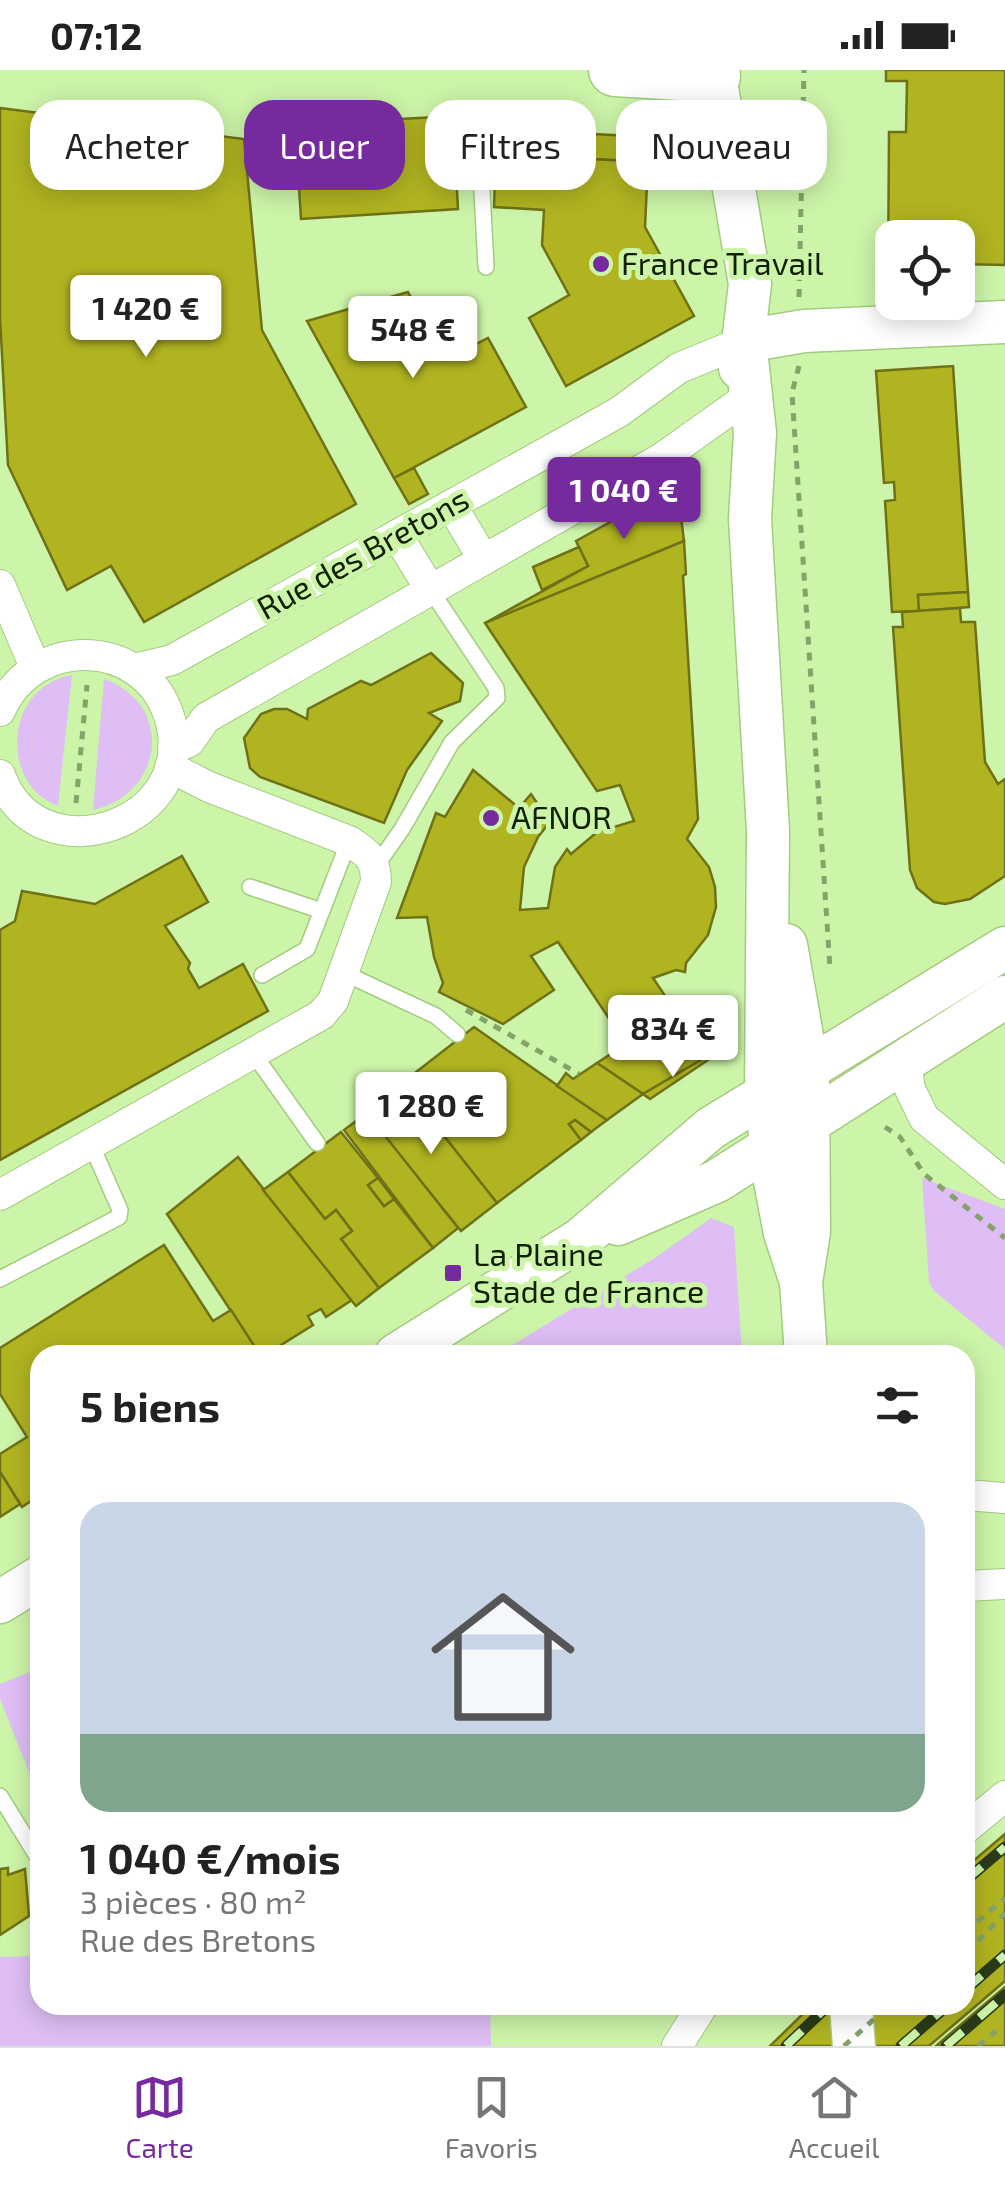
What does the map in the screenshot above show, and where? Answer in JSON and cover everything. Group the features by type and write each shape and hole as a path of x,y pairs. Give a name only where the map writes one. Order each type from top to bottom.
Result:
{"highway":[{"path":"616,70 714,73"}],"street":[{"path":"714,73 750,284 742,403 755,433 750,520 768,830 766,1095 770,1147 785,1233 801,1282"},
{"path":"745,341 804,330 1005,322"},
{"name":"Rue des Bretons","path":"134,669 172,660 619,412 679,368 745,341"},
{"name":"Rue des Bretons","path":"1,780 20,807 45,824 73,832 105,830 134,817 156,796 171,757 189,742 206,718 662,458 742,403"},
{"path":"451,505 484,560"},
{"path":"398,535 430,589"},
{"path":"0,585 35,667"},
{"path":"0,711 18,681 35,667 70,654 112,658 134,669 156,690 170,718 171,757 210,787 350,841 368,853 376,874 333,1001 320,1015 0,1195"},
{"path":"768,830 808,1070 809,1232 801,1282 805,1345"},
{"path":"581,1240 711,1128 1005,948"},
{"path":"412,1345 581,1240 717,1182 1005,997"},
{"path":"906,1061 910,1089 924,1118 1005,1184"},
{"path":"975,1496 1005,1498"},
{"path":"0,1602 30,1583"},
{"path":"975,1586 1005,1584"},
{"path":"975,1821 1005,1796"},
{"path":"678,2046 698,2015"},
{"path":"852,2015 854,2046"}],"lane":[{"path":"482,190 486,268"},
{"path":"376,874 452,742 498,698 496,688 430,589"},
{"path":"262,975 307,949 350,841"},
{"path":"250,887 322,910"},
{"path":"344,973 436,1016 458,1034"},
{"path":"254,1053 317,1143"},
{"path":"0,1279 118,1217 120,1210 91,1144"},
{"path":"0,1796 30,1845"}],"path":[{"path":"804,70 798,310 804,330 803,356 792,393 830,971"},
{"path":"74,822 87,683"},
{"path":"885,1128 900,1137 924,1174 1005,1238"},
{"path":"975,1924 1005,1898"},
{"path":"986,1925 1004,1914"},
{"path":"978,1940 1004,1914"},
{"path":"844,2046 879,2015"},
{"path":"978,2046 996,2031"}],"shaded area":[{"path":"72,675 58,806 39,795 26,778 17,737 22,716 33,698 49,683"},
{"path":"104,679 127,691 142,708 150,727 152,748 147,768 135,786 117,801 93,810"},
{"path":"922,1178 1005,1209 1005,1349 934,1291 929,1282"},
{"path":"711,1218 734,1227 741,1345 512,1345 658,1256"},
{"path":"30,1672 30,1775 0,1699 0,1684"},
{"path":"30,1956 30,2015 490,2015 491,2046 0,2046 0,1957"}],"building":[{"path":"886,70 1005,70 1005,265 975,264 975,220 888,220 889,132 906,132 907,81 886,81"},
{"path":"0,108 30,112 30,190 224,190 224,136 244,139 244,190 249,190 262,330 356,504 144,622 111,566 67,590 8,465 0,318"},
{"path":"425,118 425,190 457,190 458,209 301,219 299,190 405,190 405,119"},
{"path":"596,134 616,135 616,160 596,159"},
{"path":"596,159 616,160 616,190 647,190 645,227 694,316 566,386 529,318 569,295 542,245 544,210 494,207 495,190 596,190"},
{"path":"408,292 445,360 488,338 526,407 394,478 307,321"},
{"path":"953,366 968,592 918,595 919,611 892,612 885,501 895,500 894,482 884,483 876,371"},
{"path":"414,468 428,494 409,504 394,478"},
{"path":"677,485 684,541 485,623 588,566 576,541"},
{"name":"AFNOR","path":"684,541 698,819 687,839 709,867 716,907 708,935 686,963 685,972 676,970 653,978 706,1057 643,1094 597,1063 626,1044 558,942 531,956 554,990 503,1024 439,992 443,983 427,917 397,918 436,813 445,817 473,770 519,808 531,794 550,822 524,867 520,910 548,908 555,867 567,849 571,854 597,832 634,821 620,785 597,791 485,623"},
{"path":"579,547 588,566 542,590 533,567"},
{"path":"968,592 969,607 919,611 918,595"},
{"path":"960,608 961,622 975,622 985,762 998,784 1005,779 1005,876 970,899 945,904 934,902 917,888 910,870 893,627 903,627 902,612"},
{"path":"431,653 463,683 460,701 429,713 442,721 407,770 384,823 260,777 250,768 244,738 261,714 287,709 307,719 308,709 361,681 371,685"},
{"path":"182,856 208,902 165,926 190,963 188,969 199,988 243,964 268,1011 0,1160 0,930 15,921 22,891 95,904"},
{"path":"474,1027 607,1120 591,1132 575,1120 569,1124 581,1140 497,1203 402,1083"},
{"path":"706,1057 708,1060 650,1099 643,1094"},
{"path":"597,1063 643,1094 607,1120 557,1086 566,1073 573,1079"},
{"path":"402,1083 497,1203 461,1231 365,1112"},
{"path":"367,1113 458,1228 433,1248 344,1130"},
{"path":"575,1120 591,1132 581,1140 569,1124"},
{"path":"341,1132 378,1178 368,1185 384,1206 394,1199 433,1248 379,1288 341,1239 352,1231 336,1210 325,1219 288,1172"},
{"path":"238,1157 352,1300 326,1317 321,1309 308,1316 313,1325 281,1345 253,1345 167,1214"},
{"path":"288,1172 325,1219 336,1210 352,1231 341,1239 379,1288 356,1306 263,1190"},
{"path":"378,1178 394,1199 384,1206 368,1185"},
{"path":"164,1245 213,1321 231,1310 254,1345 30,1345 30,1502 22,1507 0,1472 0,1454 27,1437 0,1394 0,1348"},
{"path":"0,1472 20,1504 0,1517"},
{"path":"1005,1834 1005,1981 975,2007 975,1860"},
{"path":"8,1868 8,1875 25,1869 29,1916 0,1935 0,1869"},
{"path":"1005,1987 1005,2046 936,2046 975,2015"},
{"path":"802,2015 965,2015 929,2046 770,2046"}],"railway":[{"path":"975,1872 1005,1847"},
{"path":"975,1981 1005,1955"},
{"path":"946,2046 1005,1995"},
{"path":"786,2046 819,2015"},
{"path":"901,2046 937,2015"}],"place":[{"name":"France Travail","path":"601,264"},
{"name":"AFNOR","path":"491,818"},
{"name":"La Plaine Stade de France","path":"453,1273"}]}
